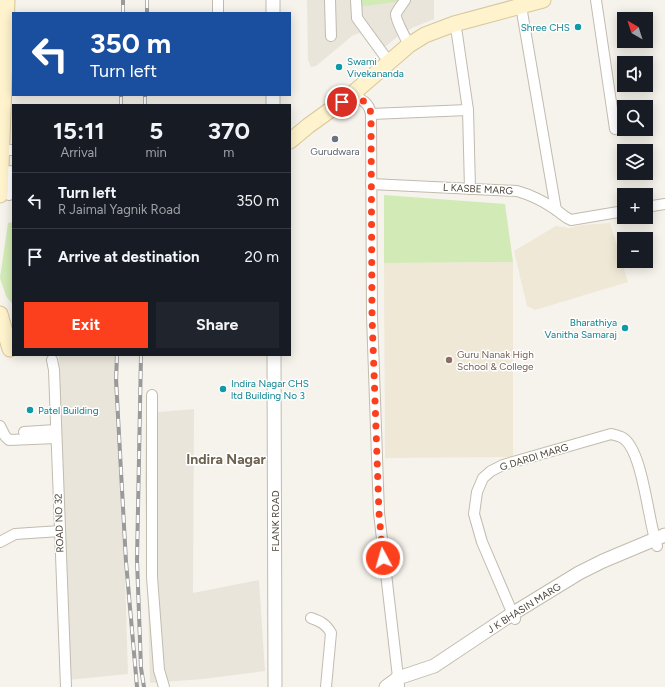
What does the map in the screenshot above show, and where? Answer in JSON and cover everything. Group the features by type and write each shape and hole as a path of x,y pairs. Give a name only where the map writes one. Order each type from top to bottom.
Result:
{"main road":[{"path":"4,195 7,176 7,150 2,79 8,0"},
{"path":"291,140 351,95 409,45 425,35 454,24 543,0"},
{"path":"0,311 12,316"},
{"path":"0,314 7,345"}],"street":[{"path":"218,0 218,12"},
{"path":"273,0 273,12"},
{"path":"330,0 331,36"},
{"path":"356,0 357,18 389,62"},
{"path":"405,0 396,15 396,19 409,45"},
{"path":"596,0 615,129"},
{"path":"521,6 556,210"},
{"path":"454,24 458,34 468,110 470,189"},
{"path":"351,95 362,99 370,107 371,114 372,316 379,513 393,685"},
{"path":"371,114 468,110"},
{"name":"L KASBE MARG","path":"371,184 517,191 533,196 556,210 565,218 571,220 617,212"},
{"path":"653,206 665,204"},
{"name":"FLANK ROAD","path":"274,356 275,687"},
{"name":"ROAD NO 32","path":"51,357 54,370 66,687"},
{"path":"152,395 152,577 159,670 164,687"},
{"path":"0,426 4,436 9,440 56,437"},
{"path":"24,432 56,437"},
{"name":"G DARDI MARG","path":"514,617 482,542 474,514 476,492 483,478 491,471 503,465 611,434 623,437 633,450 660,541"},
{"path":"24,443 56,437"},
{"path":"0,542 16,534 60,531"},
{"name":"J K BHASIN MARG","path":"393,685 448,661 579,573 603,561 660,541"},
{"path":"311,618 322,623 328,628 330,633 326,687"}],"shaded area":[{"path":"307,0 434,0 434,19 412,28 397,37 376,54 362,34 359,33 352,36 316,66 311,67 308,60"},
{"path":"610,223 617,246 617,268 624,268 628,282 535,310 527,306 514,251 556,226 569,228 582,225"},
{"name":"Guru Nanak High School & College","path":"513,262 513,457 385,458 384,263"},
{"path":"59,356 118,356 128,674 68,680"},
{"path":"194,409 193,593 259,580 265,671 203,679 150,683 145,483 146,413"}],"green space":[{"path":"357,0 402,0 402,1 358,7"},
{"path":"384,195 505,204 513,262 384,263"},
{"path":"12,222 12,304 6,296 0,278 8,223"}],"railway":[{"path":"123,0 123,12"},
{"path":"147,0 147,12"},
{"path":"121,96 121,104"},
{"path":"145,96 145,104"},
{"path":"117,356 116,380 126,562 137,687"},
{"path":"141,356 137,560 141,668 144,687"}],"place":[{"name":"Shree CHS","path":"578,27"},
{"name":"Swami Vivekananda","path":"339,67"},
{"name":"Gurudwara","path":"335,139"},
{"name":"Bharathiya Vanitha Samaraj","path":"625,328"},
{"name":"Guru Nanak High School & College","path":"449,360"},
{"name":"Indira Nagar CHS ltd Building No 3","path":"223,389"},
{"name":"Patel Building","path":"30,410"}],"district":[{"name":"Indira Nagar","path":"226,459"}],"route":[{"path":"342,102 351,95 362,99 370,107 371,114 372,316 376,460 383,558"}]}
